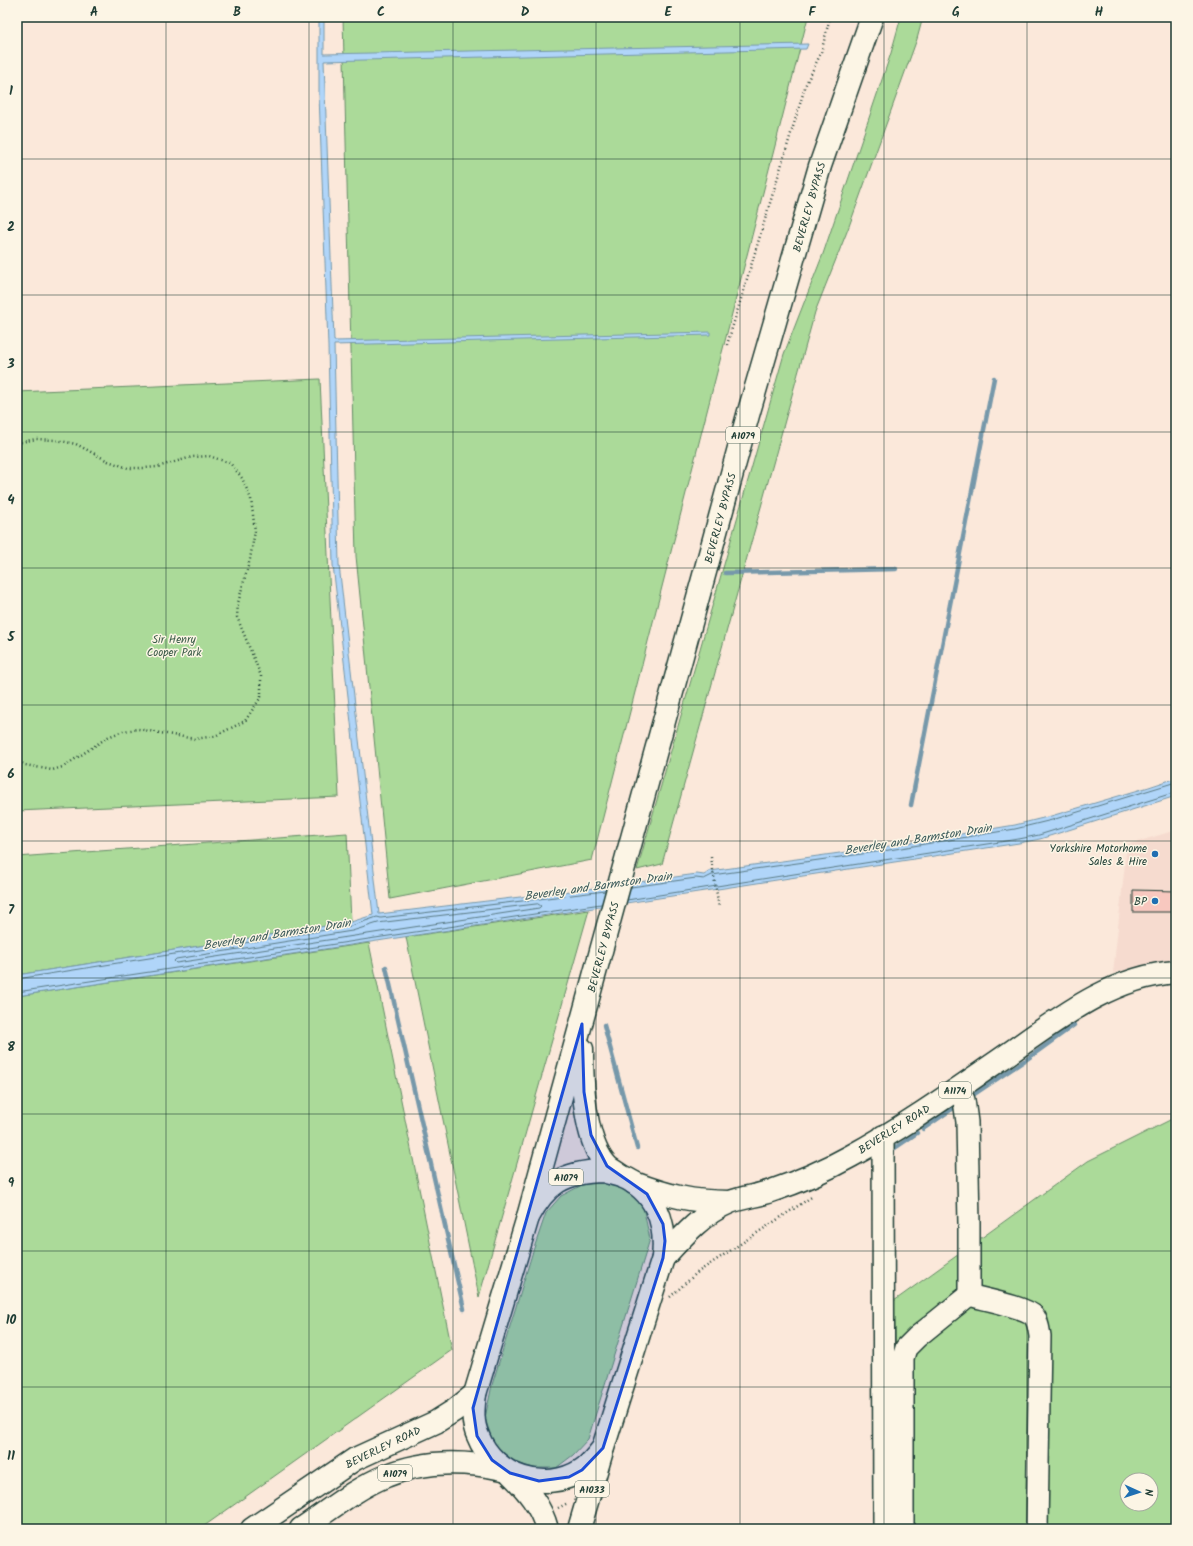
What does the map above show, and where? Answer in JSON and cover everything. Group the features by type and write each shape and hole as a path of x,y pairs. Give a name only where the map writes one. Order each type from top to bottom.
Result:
{"main road":[{"name":"BEVERLEY BYPASS","path":"528,1217 744,430 818,174 872,17"},
{"name":"BEVERLEY ROAD","path":"627,1180 657,1192 705,1202 730,1202 770,1191 804,1178 850,1156 957,1089 1079,1005 1112,988 1142,978 1176,972"},
{"name":"BEVERLEY BYPASS","path":"582,1024 582,1065 584,1092 586,1114 591,1135 599,1154 608,1166 627,1180"},
{"name":"A1079","path":"301,1529 367,1485 387,1475 410,1468 433,1464 482,1464 507,1471 524,1478 539,1481 569,1477 582,1470 594,1460 603,1448 663,1258 665,1241 663,1224 657,1208 647,1194 627,1180 603,1172 584,1172 566,1177 550,1187 537,1201 528,1217 475,1394 473,1415 478,1436 484,1448 492,1460 507,1471"},
{"name":"BEVERLEY ROAD","path":"663,1258 694,1227 730,1202"},
{"name":"BEVERLEY ROAD","path":"252,1529 355,1459 436,1422 455,1410 475,1394"},
{"name":"A1033","path":"579,1529 603,1448"},
{"path":"507,1471 526,1489 536,1503 544,1516 546,1529"}],"lane":[{"path":"957,1089 964,1100 967,1122 969,1295"},
{"path":"883,1136 884,1529"},
{"path":"903,1529 903,1358 906,1348 917,1337 969,1295"},
{"path":"969,1295 1024,1310 1034,1316 1038,1324 1040,1336 1037,1529"}],"path":[{"path":"727,345 806,84 822,53 830,17"},
{"path":"17,443 36,439 56,440 76,444 108,461 128,468 157,467 192,457 209,456 230,463 242,478 251,499 255,531 250,558 238,603 237,617 261,676 261,697 245,721 216,736 195,739 138,729 123,731 108,737 63,767 52,770 25,765 17,760"},
{"path":"711,857 719,908"},
{"path":"665,1301 698,1272 815,1194"}],"highlighted area":[{"path":"582,1024 584,1092 591,1135 607,1166 647,1194 663,1224 665,1241 663,1258 603,1448 582,1470 569,1477 539,1481 510,1473 492,1460 477,1436 473,1408"}],"shaded area":[{"path":"1176,830 1176,960 1113,973 1127,845"}],"green space":[{"path":"343,17 808,17 592,860 390,899 356,556"},
{"path":"901,17 923,17 917,39 848,229 815,312 662,864 637,870 784,354 823,254 891,53"},
{"name":"Sir Henry Cooper Park","path":"320,379 339,797 17,811 17,392"},
{"path":"347,833 351,922 17,975 17,857"},
{"path":"589,910 479,1297 406,937"},
{"path":"369,943 452,1350 200,1529 17,1529 17,996"},
{"path":"1176,1117 1176,1529 901,1529 894,1301 1088,1161"},
{"path":"606,1183 629,1191 643,1207 650,1239 588,1439 573,1455 556,1468 533,1468 514,1462 494,1446 485,1418 492,1385 546,1213 561,1196 584,1184"}],"water":[{"name":"Beverley and Barmston Drain","path":"319,17 324,17 324,54 808,44 806,49 324,61 334,341 710,332 710,335 334,345 339,565 379,914 697,874 704,875 710,871 883,847 1015,825 1051,816 1176,778 1176,796 1040,839 1019,843 17,996 17,975 351,922 373,915 333,565 328,346 319,94"}],"building":[{"name":"BP","path":"1133,890 1176,891 1176,912 1133,912"}],"waterway":[{"path":"911,805 994,378"},
{"path":"725,573 896,569"},
{"path":"386,967 464,1309"},
{"path":"604,1025 637,1148"},
{"path":"1027,1059 1074,1025"},
{"path":"970,1097 1024,1061"},
{"path":"923,1129 958,1105"},
{"path":"892,1150 917,1133"}],"place":[{"name":"Yorkshire Motorhome Sales & Hire","path":"1155,854"},
{"name":"BP","path":"1155,901"}]}
